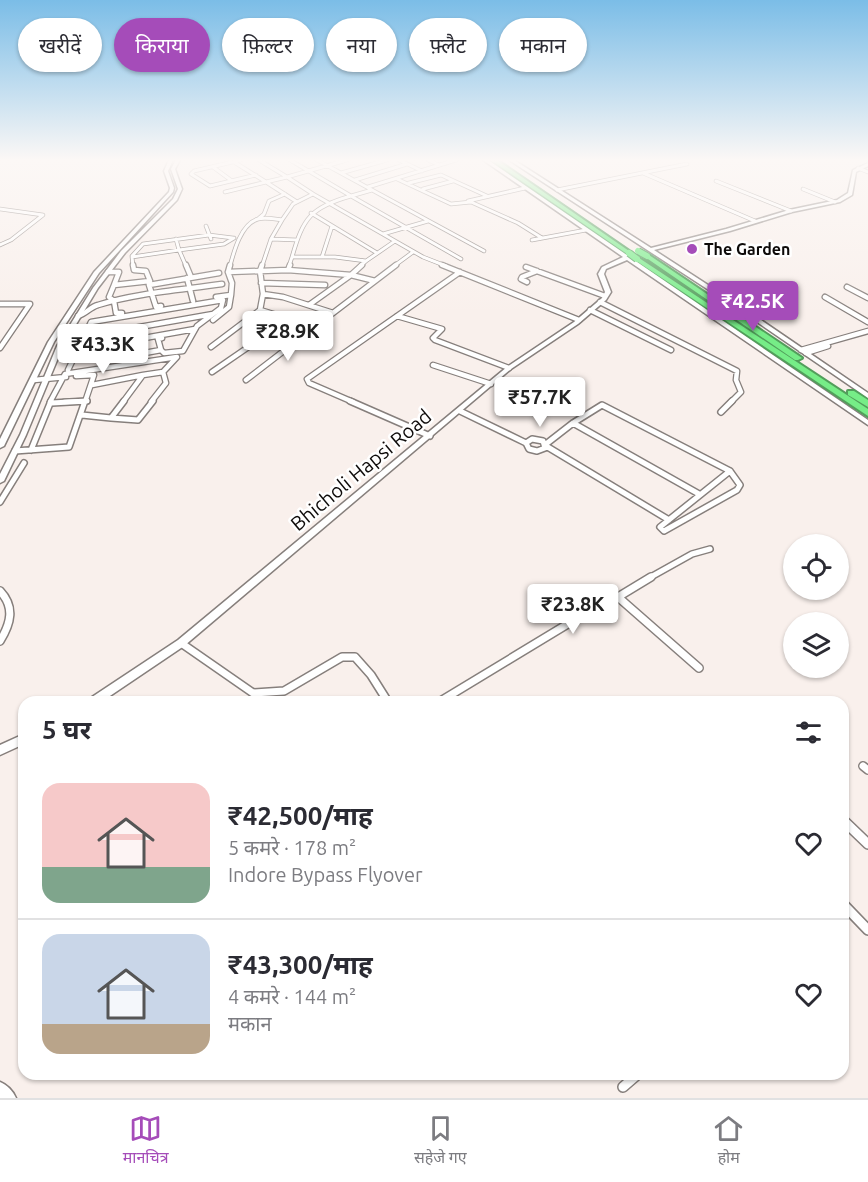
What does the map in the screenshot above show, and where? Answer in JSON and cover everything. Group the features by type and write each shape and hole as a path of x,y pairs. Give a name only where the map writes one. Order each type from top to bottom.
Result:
{"highway":[{"path":"569,211 834,394 868,413"},
{"path":"579,211 802,354 860,393 868,404"}],"street":[{"path":"0,245 12,240 44,215 16,211"},
{"path":"0,446 51,342 97,272 153,211"},
{"path":"0,481 58,350 78,316 123,252 164,211"},
{"path":"202,327 229,307 232,283 228,272 233,252 241,237 265,211"},
{"path":"211,347 260,310 262,294 260,271 271,240 289,211"},
{"path":"343,211 412,252 579,320"},
{"path":"378,211 461,259"},
{"path":"410,211 484,251"},
{"path":"491,211 518,223 542,238"},
{"path":"559,211 834,394 868,423"},
{"path":"590,211 802,354 868,332"},
{"path":"732,211 755,221"},
{"path":"649,250 790,211"},
{"path":"288,270 302,226 311,213 377,253"},
{"path":"257,219 282,220"},
{"path":"383,234 428,221"},
{"path":"206,226 214,245"},
{"path":"322,257 332,226"},
{"path":"532,240 586,230"},
{"path":"156,307 146,271 134,270 132,257 143,244 209,235 241,237"},
{"path":"132,257 224,244 233,238"},
{"path":"176,239 194,301"},
{"path":"271,240 297,240"},
{"path":"309,305 394,241"},
{"path":"246,380 412,252"},
{"path":"292,256 366,261"},
{"path":"603,299 608,292 601,274 604,268 626,258"},
{"path":"526,267 603,299 737,371 736,380 741,392 721,412"},
{"path":"228,272 288,270 351,275 375,281"},
{"path":"522,279 537,271"},
{"path":"108,272 119,272 109,297 114,301 117,314 231,295"},
{"path":"430,436 309,383 307,379 460,272"},
{"path":"114,285 149,283 219,273"},
{"path":"513,275 527,282"},
{"path":"261,283 325,285"},
{"path":"78,316 88,313 94,306 114,301 222,284"},
{"path":"847,287 868,298"},
{"path":"262,294 333,313"},
{"path":"825,297 868,322"},
{"name":"Bhicholi Hapsi Road","path":"102,696 181,643 509,368 579,320 603,299"},
{"path":"158,339 162,353 183,351 194,331 222,307 223,300 94,321 83,337 68,370 97,365 100,361 161,350"},
{"path":"0,304 30,304 0,348"},
{"path":"170,308 174,321"},
{"path":"260,310 316,327"},
{"path":"590,310 671,350"},
{"path":"83,337 214,314"},
{"path":"397,316 442,329 433,338 435,340 509,368"},
{"path":"212,372 289,319"},
{"path":"140,327 142,338"},
{"path":"58,350 88,348 92,351 142,338 194,331"},
{"path":"99,348 194,331"},
{"path":"99,348 100,361"},
{"path":"31,450 52,404 57,386 66,374 177,356 163,372 92,385"},
{"path":"433,365 491,384"},
{"path":"82,415 139,419 166,383 163,372"},
{"path":"15,451 68,447 82,415 94,375 34,380"},
{"path":"111,418 143,375"},
{"path":"52,404 87,401"},
{"path":"460,411 526,443 527,447 534,451 540,451 573,423 599,406 607,406 730,471 740,485 737,490 665,530 660,529 699,494 730,471"},
{"path":"573,423 699,494"},
{"path":"526,443 532,439 538,439 669,520"},
{"path":"0,502 24,463"},
{"path":"449,696 609,599 618,597 689,556 706,548 710,549"},
{"path":"0,591 7,597 12,615 9,629 0,641"},
{"path":"618,597 699,668"},
{"path":"181,643 253,693 284,691 342,657 355,657 371,675 383,696"},
{"path":"0,750 18,742"},
{"path":"849,826 868,844"},
{"path":"849,910 868,930"},
{"path":"623,1087 631,1080"},
{"path":"0,1089 9,1098"}],"place":[{"name":"The Garden","path":"692,249"}]}
